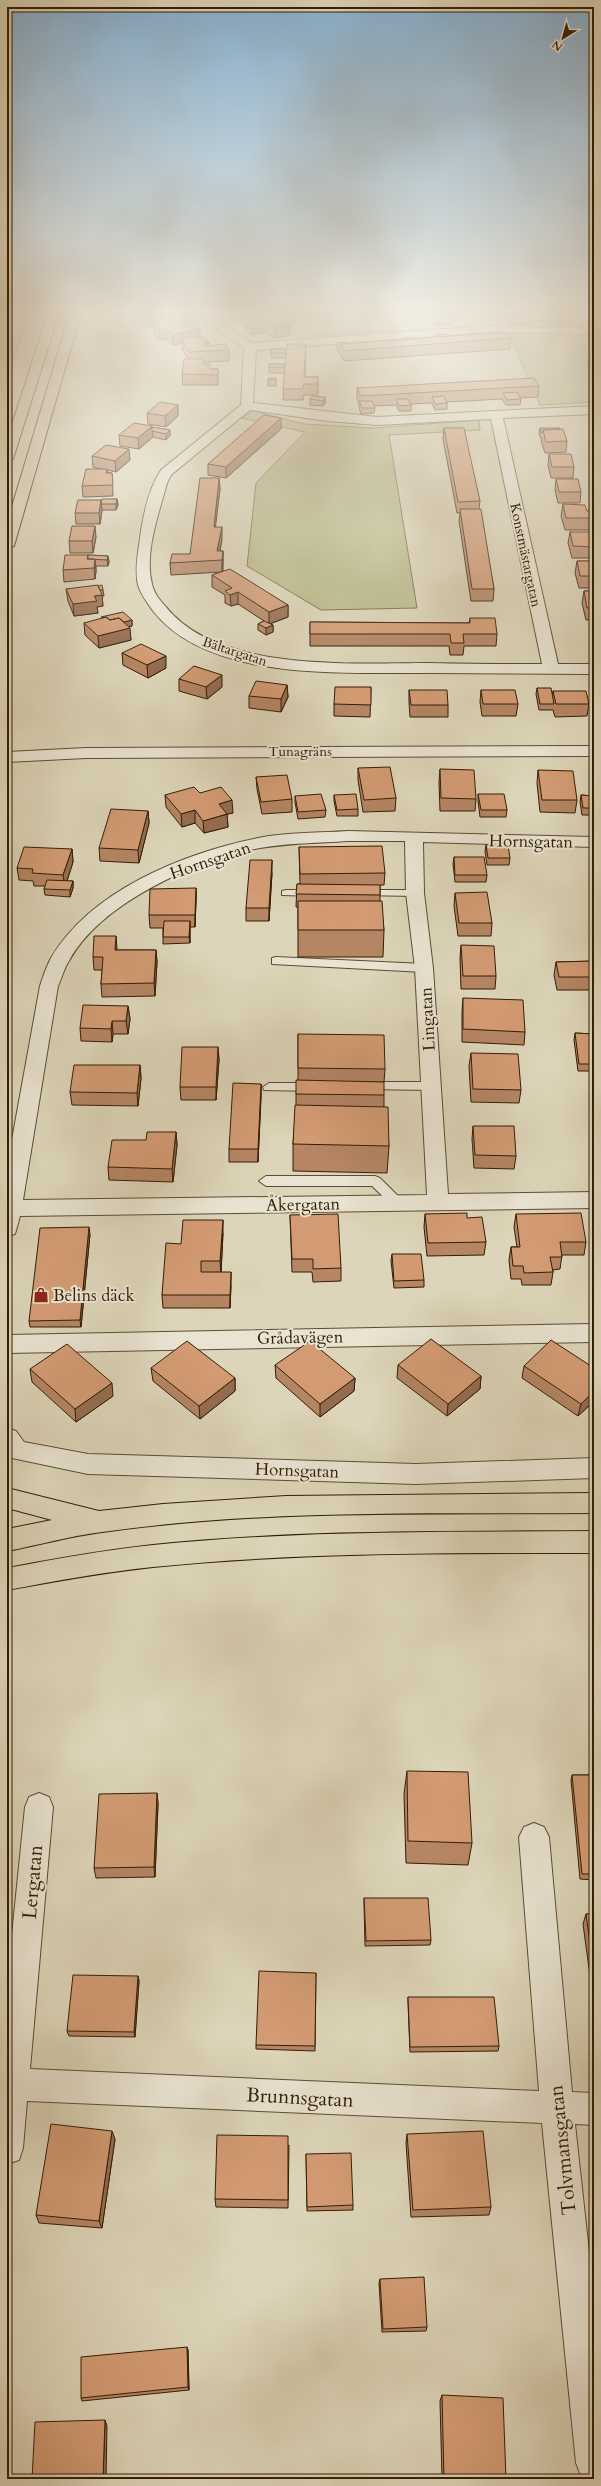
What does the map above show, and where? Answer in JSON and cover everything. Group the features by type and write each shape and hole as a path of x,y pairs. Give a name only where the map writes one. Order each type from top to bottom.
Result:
{"highway":[{"path":"7,459 17,429"},
{"path":"7,546 42,429"},
{"path":"7,1498 101,1522"},
{"path":"7,1540 101,1522 216,1510 380,1504 594,1503"},
{"path":"7,1578 129,1558 222,1549 381,1543 594,1542"}],"street":[{"name":"Bältargatan","path":"220,429 166,473 160,483 142,571 149,595 166,618 188,634 216,648 270,663 322,667 594,669"},
{"name":"Konstmästargatan","path":"499,429 550,669"},
{"name":"Tunagräns","path":"7,757 102,753 594,751"},
{"name":"Hornsgatan","path":"9,1218 36,1051 49,986 60,959 84,929 125,894 193,862 259,843 348,836 414,836 477,840 594,842"},
{"name":"Lingatan","path":"414,836 415,893 424,968 438,1202"},
{"name":"Åkergatan","path":"9,1218 398,1203 594,1200"},
{"name":"Grådavägen","path":"7,1344 594,1332"},
{"name":"Hornsgatan","path":"7,1438 16,1450 88,1464 416,1474 594,1468"},
{"name":"Lergatan","path":"7,2148 10,2084 39,1807"},
{"name":"Tolvmansgatan","path":"534,1836 557,2109 594,2464"},
{"name":"Brunnsgatan","path":"10,2084 557,2109 594,2109"}],"lane":[{"path":"286,893 332,893"},
{"path":"354,893 415,893"},
{"path":"276,961 424,968"},
{"path":"354,1087 431,1086"},
{"path":"269,1088 331,1087"},
{"path":"266,1181 375,1181 398,1203"}],"green space":[{"path":"291,429 480,429 389,435 417,608 321,610 247,566 256,483 305,432"}],"building":[{"path":"126,429 148,429 138,438 119,435"},
{"path":"152,429 170,430 166,434 152,431"},
{"path":"248,429 269,429 226,467 208,464"},
{"path":"444,429 464,429 480,501 458,502"},
{"path":"540,429 560,429 543,430 541,433"},
{"path":"563,429 567,441 546,442 543,430"},
{"path":"106,445 129,449 115,461 92,456"},
{"path":"549,454 571,454 574,467 552,467"},
{"path":"86,469 107,469 106,473 112,473 113,485 82,486"},
{"path":"200,478 219,478 214,527 222,527 217,551 223,551 222,560 170,563 172,554 190,554"},
{"path":"556,479 578,479 581,492 559,492"},
{"path":"102,499 117,499 116,504 101,504"},
{"path":"78,500 101,500 99,513 75,513"},
{"path":"563,504 585,505 587,511 594,511 594,518 566,518"},
{"path":"460,509 481,509 494,589 472,589"},
{"path":"72,526 95,526 92,541 69,541"},
{"path":"570,532 593,532 594,547 573,546"},
{"path":"65,555 88,555 87,559 95,559 94,568 63,570"},
{"path":"88,555 108,556 107,560 88,559"},
{"path":"577,561 594,561 594,576 580,576"},
{"path":"230,569 288,605 269,612 238,592 230,595 225,591 232,588 212,575"},
{"path":"98,585 102,595 94,596 97,601 73,604 66,589"},
{"path":"102,585 103,590 100,590 98,586"},
{"path":"584,591 594,591 594,608 587,608"},
{"path":"123,612 132,620 124,622 119,618 110,620 106,617 101,617"},
{"path":"106,617 110,620 119,618 130,628 98,636 84,623"},
{"path":"470,618 495,618 497,634 463,634 464,643 451,643 450,634 310,634 310,622 470,623"},
{"path":"264,621 273,625 266,628 258,624"},
{"path":"141,644 166,656 147,665 122,653"},
{"path":"194,666 222,675 206,687 179,679"},
{"path":"256,681 287,685 281,699 249,696"},
{"path":"335,687 371,687 371,705 334,704"},
{"path":"537,688 551,688 554,704 540,704"},
{"path":"409,690 447,690 448,705 411,705"},
{"path":"481,690 515,690 518,704 483,704"},
{"path":"553,691 586,691 589,704 556,704"},
{"path":"390,767 396,798 364,800 358,768"},
{"path":"440,769 474,770 476,799 441,798"},
{"path":"538,770 573,771 577,800 542,800"},
{"path":"287,775 292,799 261,802 256,777"},
{"path":"194,787 200,793 221,787 232,800 219,804 227,814 203,821 195,810 181,814 165,795"},
{"path":"321,794 326,810 298,812 295,796"},
{"path":"356,794 358,809 337,810 334,795"},
{"path":"478,794 504,794 507,810 481,810"},
{"path":"581,795 594,796 594,808 583,808"},
{"path":"111,809 148,811 138,850 99,848"},
{"path":"486,845 508,845 510,858 488,858"},
{"path":"382,846 385,873 300,874 299,847"},
{"path":"24,847 72,849 63,875 32,873 33,869 17,868"},
{"path":"454,857 484,857 487,875 455,875"},
{"path":"250,860 272,860 269,908 246,908"},
{"path":"47,880 73,881 70,890 44,889"},
{"path":"297,884 380,885 380,895 296,894"},
{"path":"196,888 195,915 149,915 150,889"},
{"path":"487,892 492,923 459,923 455,893"},
{"path":"298,901 382,901 384,930 298,930"},
{"path":"164,921 190,921 189,937 163,937"},
{"path":"94,936 116,936 115,950 156,950 154,983 101,984 103,957 93,957"},
{"path":"461,945 494,946 496,976 463,976"},
{"path":"594,961 594,977 559,977 556,962"},
{"path":"463,998 523,1000 525,1032 463,1029"},
{"path":"83,1005 128,1006 126,1021 112,1021 111,1029 80,1028"},
{"path":"575,1033 594,1034 594,1064 579,1064"},
{"path":"298,1034 384,1035 385,1069 298,1068"},
{"path":"182,1047 218,1047 216,1087 180,1087"},
{"path":"471,1053 518,1054 521,1090 473,1089"},
{"path":"74,1065 140,1065 137,1093 70,1092"},
{"path":"296,1080 384,1082 384,1095 296,1094"},
{"path":"233,1083 261,1084 258,1149 229,1149"},
{"path":"295,1105 388,1107 389,1146 293,1144"},
{"path":"473,1126 514,1126 516,1156 475,1155"},
{"path":"147,1132 176,1132 172,1169 108,1167 112,1140 146,1140"},
{"path":"467,1213 467,1218 482,1217 486,1242 428,1243 425,1214"},
{"path":"581,1213 586,1242 560,1242 562,1257 550,1257 553,1272 524,1273 523,1266 513,1266 511,1247 520,1247 516,1214"},
{"path":"338,1214 341,1268 313,1269 313,1259 292,1259 290,1215"},
{"path":"183,1220 223,1220 220,1261 201,1261 201,1272 231,1272 230,1295 162,1295 166,1243 181,1244"},
{"path":"89,1227 80,1320 29,1321 40,1228"},
{"path":"392,1254 421,1254 424,1280 394,1281"},
{"path":"431,1339 481,1376 448,1404 398,1365"},
{"path":"551,1340 594,1368 594,1391 581,1404 524,1366"},
{"path":"187,1341 235,1378 199,1406 151,1368"},
{"path":"310,1341 355,1378 320,1404 275,1365"},
{"path":"67,1344 112,1383 75,1409 30,1369"},
{"path":"407,1771 468,1772 472,1843 408,1841"},
{"path":"572,1775 594,1775 594,1874 582,1874"},
{"path":"157,1793 154,1867 94,1868 99,1794"},
{"path":"364,1898 428,1898 431,1940 366,1941"},
{"path":"586,1914 594,1914 594,1972"},
{"path":"259,1971 316,1973 315,2046 256,2045"},
{"path":"73,1975 138,1976 134,2032 67,2031"},
{"path":"408,1997 494,1997 499,2046 410,2047"},
{"path":"51,2124 112,2131 99,2221 36,2215"},
{"path":"483,2131 491,2207 413,2210 407,2134"},
{"path":"217,2135 288,2136 288,2200 215,2199"},
{"path":"351,2153 353,2205 307,2207 306,2154"},
{"path":"424,2277 427,2327 383,2329 380,2279"},
{"path":"187,2347 188,2387 81,2398 81,2357"},
{"path":"442,2395 503,2398 506,2479 444,2479"},
{"path":"105,2420 103,2479 32,2479 35,2422"}],"place":[{"name":"Belins däck","path":"41,1295"}]}
